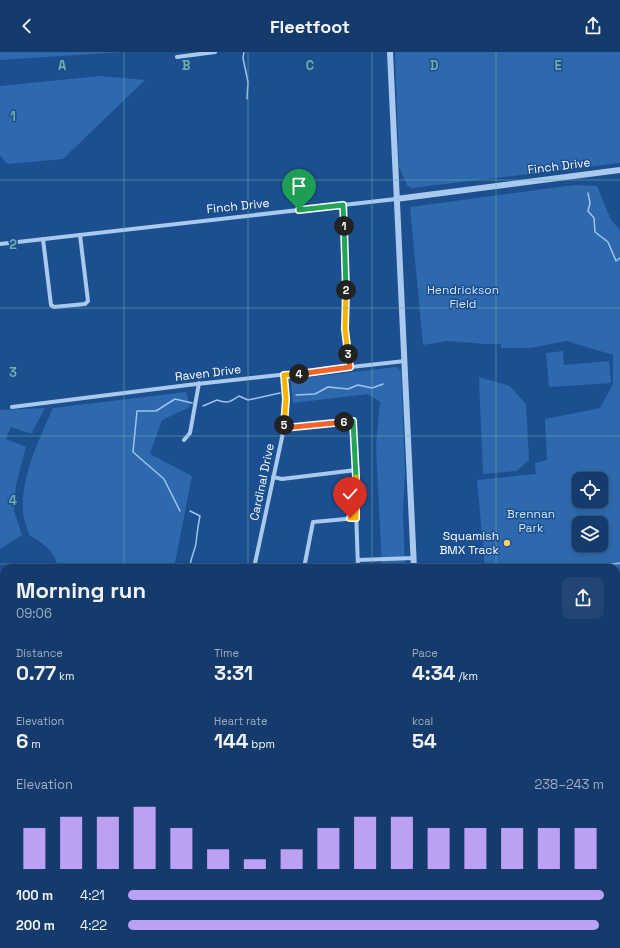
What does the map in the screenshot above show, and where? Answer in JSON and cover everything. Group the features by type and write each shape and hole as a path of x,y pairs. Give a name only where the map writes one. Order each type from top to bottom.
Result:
{"street":[{"path":"177,57 215,52"},
{"path":"390,52 396,198 406,361 414,564"},
{"name":"Finch Drive","path":"0,244 343,205 620,170"},
{"path":"343,205 345,329 350,367"},
{"path":"43,239 51,305 54,308 85,304 88,301 80,235"},
{"name":"Raven Drive","path":"12,407 199,383 406,361"},
{"name":"Cardinal Drive","path":"255,564 284,428 286,408 284,375"},
{"path":"184,440 190,433 199,383"},
{"path":"284,428 353,421 356,470 358,564"},
{"path":"273,477 282,479 356,470"},
{"path":"305,564 313,522 356,518"},
{"path":"358,560 414,558"}],"green space":[{"path":"0,52 124,52 0,60"},
{"path":"395,52 620,52 620,163 411,188 407,185 399,167"},
{"path":"100,76 145,80 63,159 7,164 0,155 0,86"},
{"path":"574,185 597,186 611,220 620,230 620,564 485,564 477,480 536,474 535,463 547,460 545,419 600,408 613,384 613,355 567,341 530,348 501,348 501,344 447,341 423,345 410,207"},
{"path":"563,351 564,365 609,361 611,383 549,387 546,353"},
{"path":"396,367 401,370 405,474 403,513 405,564 382,564 376,445 380,402 368,394 293,403 291,382 294,379"},
{"path":"479,377 510,386 526,404 529,460 517,471 483,474"},
{"path":"186,392 190,407 162,420 150,454 192,476 175,564 56,564 52,552 44,544 29,535 24,520 23,511 25,484 32,458 53,408"},
{"path":"45,408 31,434 11,427 6,439 26,447 16,485 14,511 22,535 0,549 0,410"}],"waterway":[{"path":"244,52 243,58 248,82 247,99"},
{"path":"588,193 590,203 588,211 594,218 595,232 608,242 616,261 620,258"},
{"path":"296,395 315,394 328,387 348,389 358,385 372,388 383,384"},
{"path":"203,406 217,400 229,402 239,396 248,400 280,393"},
{"path":"180,511 164,479 133,452 137,411 156,411 175,399 192,403"},
{"path":"190,511 200,516 191,564"},
{"path":"613,564 620,563"}],"place":[{"name":"Squamish BMX Track","path":"507,543"}],"route":[{"path":"299,210 343,205 346,300 345,329 350,367 284,375 286,392 284,428 353,421 356,518 350,518"}],"park label":[{"name":"Hendrickson Field","path":"463,297"},
{"name":"Brennan Park","path":"531,521"}]}
